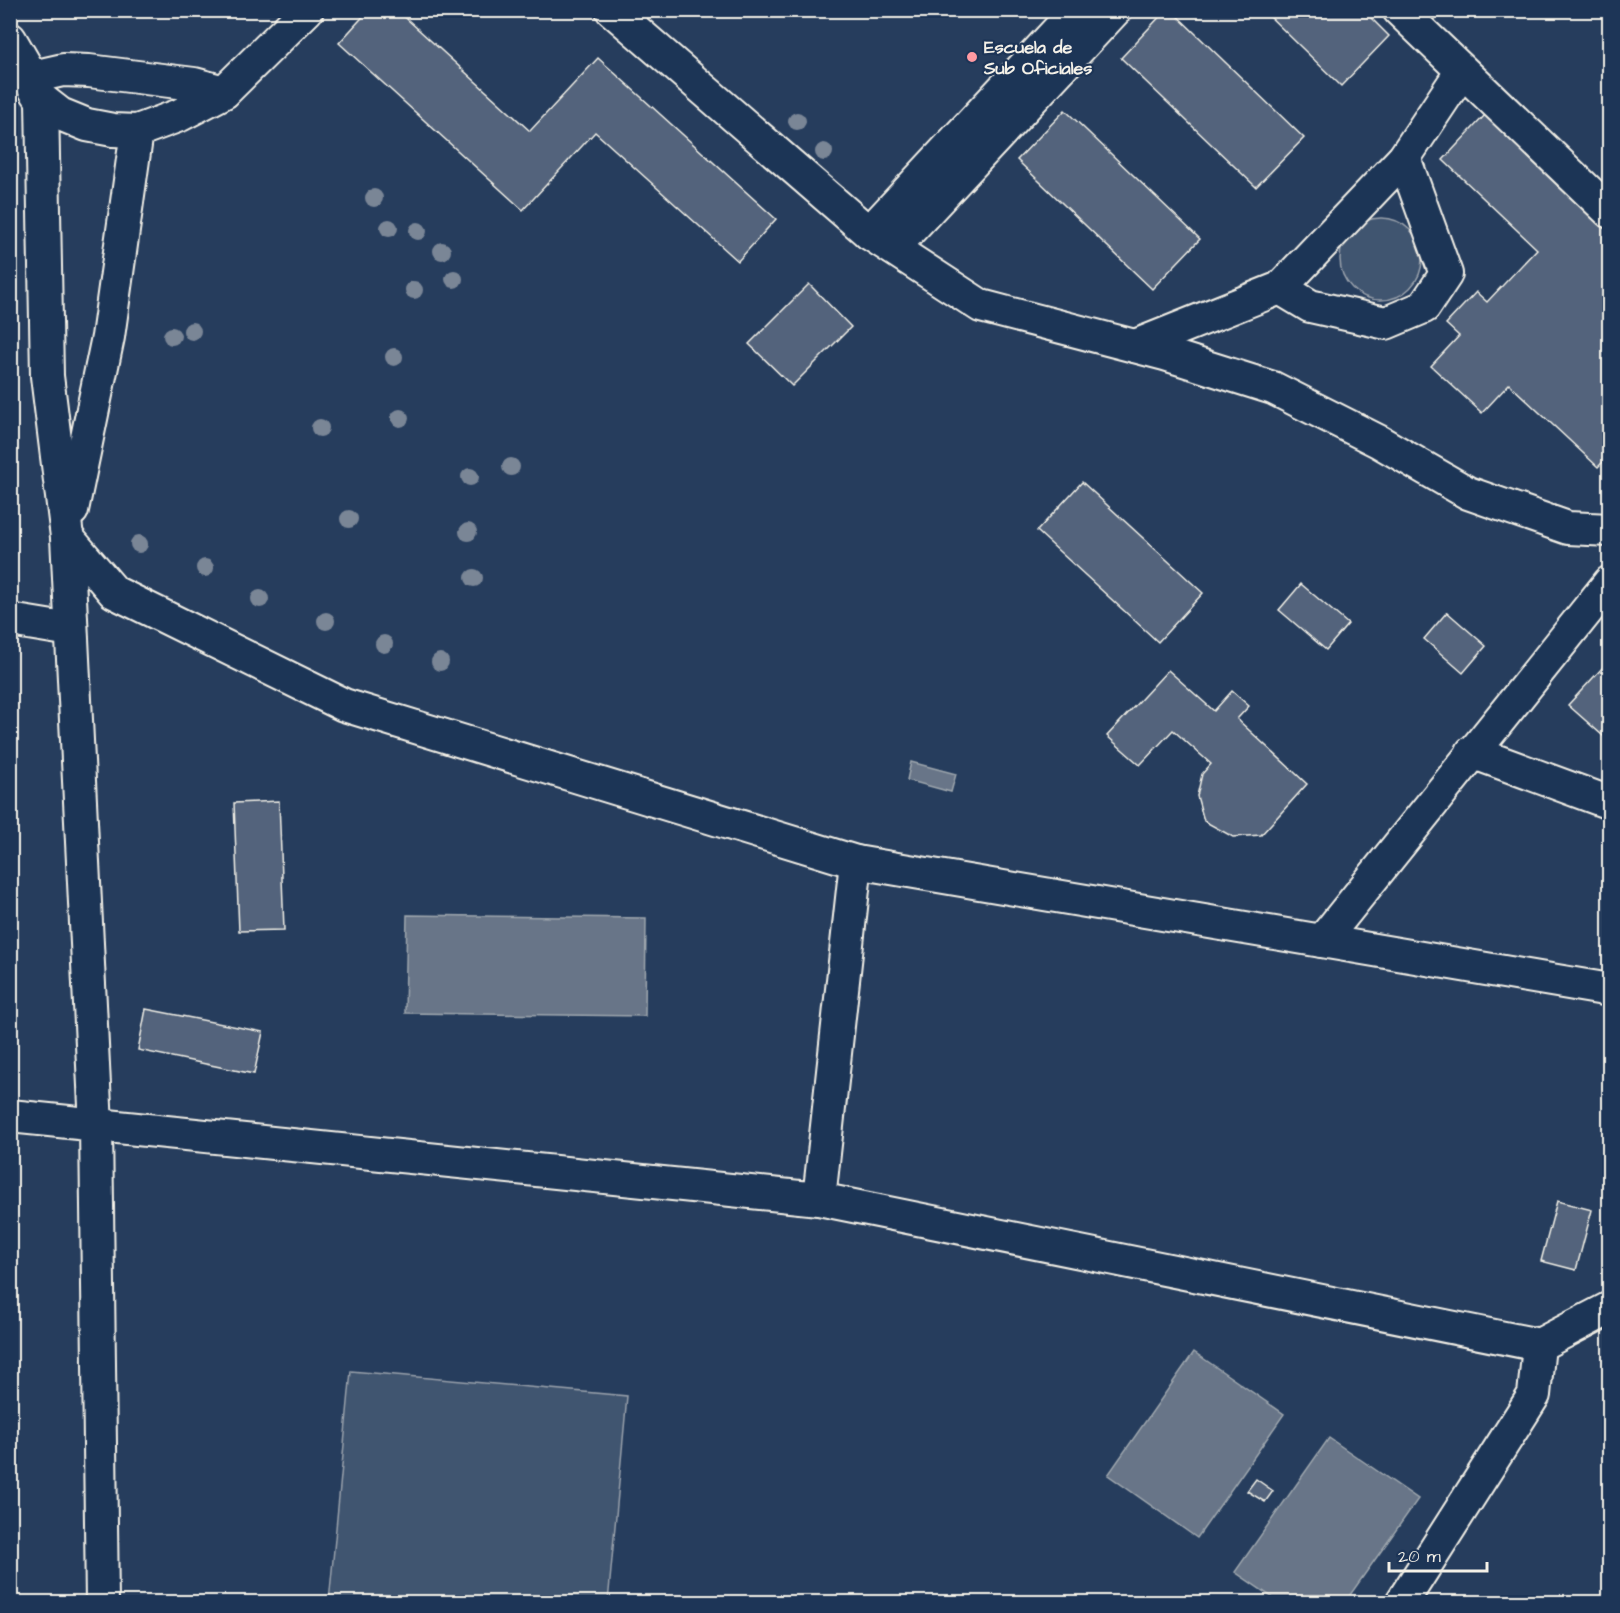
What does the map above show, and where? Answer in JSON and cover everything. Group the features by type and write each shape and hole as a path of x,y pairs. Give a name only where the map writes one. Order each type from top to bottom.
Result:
{"lane":[{"path":"10,39 37,88 60,114 87,125 113,130 137,131 180,115 224,92 307,10"},
{"path":"612,10 881,240 981,306 1135,346 1273,388 1378,441 1468,494 1568,528 1610,530"},
{"path":"881,240 1077,10"},
{"path":"881,240 1115,10"},
{"path":"1399,10 1610,212"},
{"path":"37,88 63,69 194,84 224,92"},
{"path":"1135,346 1280,288 1404,158 1462,71"},
{"path":"37,88 47,376 67,537 96,1126 102,1602"},
{"path":"67,537 108,337 137,131"},
{"path":"1280,288 1310,306 1386,323 1424,307 1446,274 1404,158"},
{"path":"67,537 114,592 344,705 856,862 1610,990"},
{"path":"1322,941 1610,582"},
{"path":"10,620 71,630"},
{"path":"1472,752 1610,803"},
{"path":"819,1198 856,862"},
{"path":"10,1116 819,1198 1539,1345 1610,1308"},
{"path":"1402,1602 1534,1395 1539,1345"}],"shaded area":[{"path":"1381,218 1397,221 1410,230 1419,243 1422,259 1419,275 1410,288 1397,297 1381,300 1365,297 1352,288 1343,275 1340,259 1343,243 1352,230 1365,221"},
{"path":"911,762 956,774 951,792 907,780"},
{"path":"407,915 646,918 645,1016 405,1013"},
{"path":"1194,1352 1284,1414 1197,1538 1108,1475"},
{"path":"351,1371 627,1396 608,1602 329,1602"},
{"path":"1329,1438 1418,1499 1345,1602 1279,1602 1235,1572"}],"building":[{"path":"369,10 397,10 530,131 598,58 776,219 738,261 595,132 523,210 339,43"},
{"path":"1166,10 1171,10 1304,138 1256,187 1121,58"},
{"path":"1263,10 1363,10 1389,36 1341,86"},
{"path":"1065,110 1200,239 1152,289 1017,160"},
{"path":"1485,115 1610,232 1610,455 1598,467 1509,384 1482,413 1431,366 1459,336 1446,324 1476,292 1487,302 1537,249 1443,160"},
{"path":"809,284 851,327 792,386 749,344"},
{"path":"1082,482 1203,593 1158,642 1037,531"},
{"path":"1301,584 1348,624 1326,650 1279,610"},
{"path":"1447,612 1486,646 1463,673 1424,639"},
{"path":"1605,665 1610,669 1610,742 1568,705"},
{"path":"1168,670 1214,711 1232,691 1249,706 1237,719 1307,784 1261,835 1233,837 1204,821 1197,796 1202,774 1211,764 1173,730 1140,765 1107,736"},
{"path":"279,801 284,930 239,931 234,803"},
{"path":"146,1009 263,1032 254,1074 138,1050"},
{"path":"1557,1201 1592,1210 1576,1270 1541,1261"},
{"path":"1256,1479 1273,1491 1265,1502 1247,1491"}],"place":[{"name":"Escuela de Sub Oficiales","path":"972,57"}]}
